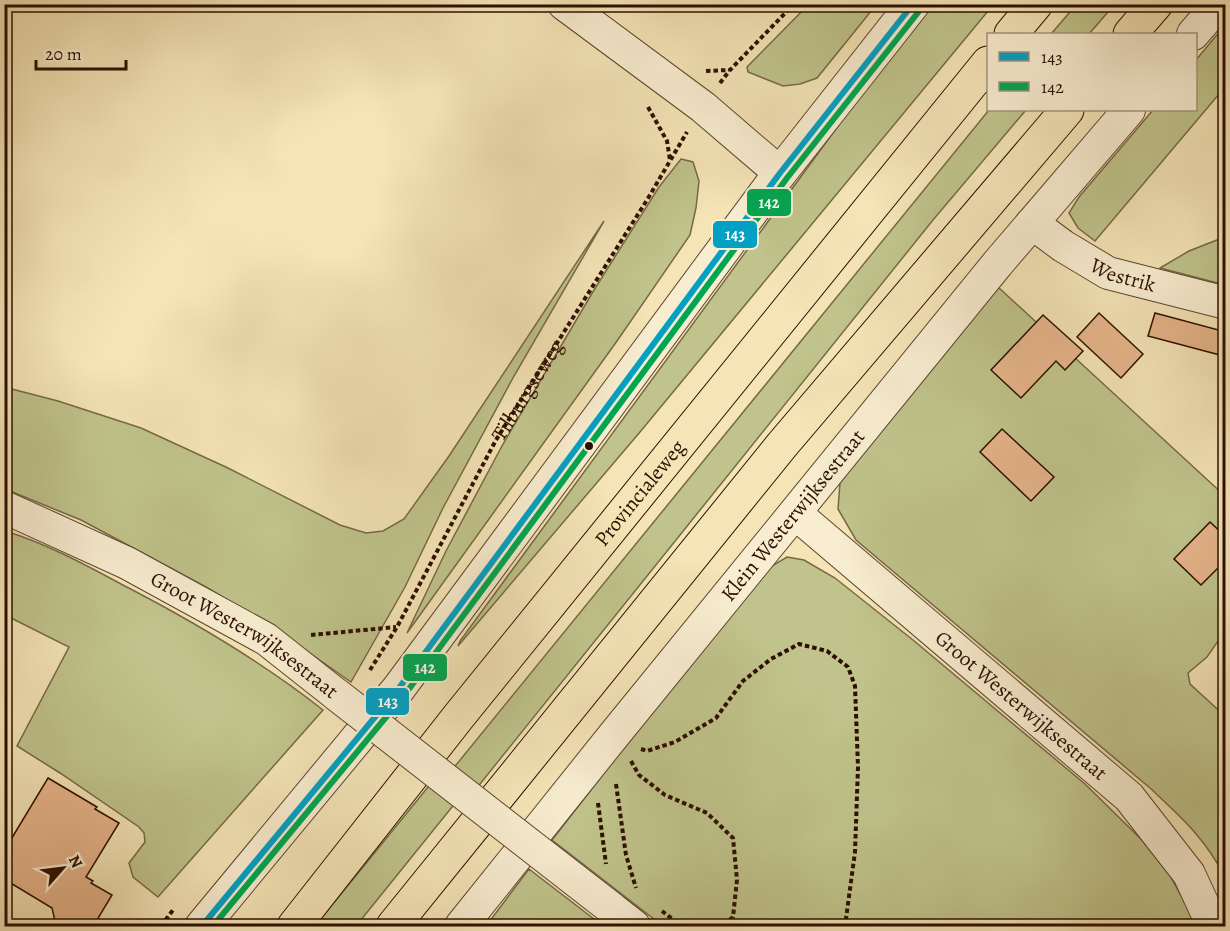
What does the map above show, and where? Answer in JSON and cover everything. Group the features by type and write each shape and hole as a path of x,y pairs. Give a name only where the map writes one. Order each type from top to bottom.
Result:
{"highway":[{"path":"1012,33 1036,4"},
{"path":"1131,33 1156,4"},
{"name":"Provincialeweg","path":"294,927 459,716 987,64"},
{"path":"393,927 782,445 1066,111"}],"street":[{"path":"564,4 703,107 780,173"},
{"path":"202,927 399,688 780,173 913,4"},
{"path":"1194,33 1219,4"},
{"name":"Klein Westerwijksestraat","path":"461,927 614,735 1032,223 1128,111"},
{"name":"Westrik","path":"1032,223 1063,246 1108,273 1226,303"},
{"name":"Groot Westerwijksestraat","path":"4,507 127,563 266,639 337,695 633,913"},
{"name":"Groot Westerwijksestraat","path":"795,513 1129,797 1189,874 1213,927"}],"path":[{"path":"730,70 794,4"},
{"name":"Tilburgseweg","path":"266,639 397,627 496,440 647,200 669,160"},
{"path":"614,735 647,752 675,742 716,718 743,681 771,659 799,644 827,651 848,667 855,686 858,766 855,852 845,927"},
{"path":"614,735 616,786 626,855 637,890"},
{"path":"614,735 639,775 665,795 707,813 733,838 737,880 733,917 722,927"},
{"path":"593,761 633,913 681,927"}],"green space":[{"path":"809,4 876,5 817,78 800,84 783,86 748,72 747,67"},
{"path":"930,5 993,5 640,432 458,646 899,43"},
{"path":"1076,5 1114,5 1090,33 1052,33"},
{"path":"1225,25 1225,87 1095,241 1078,228 1069,213 1079,197 1152,111 1197,111 1197,59"},
{"path":"988,111 1025,111 933,220 480,784 452,807 356,926 315,926 428,787 456,765"},
{"path":"681,159 693,162 699,181 690,235 617,341 407,633 446,551 503,444 594,290 659,187"},
{"path":"604,221 514,376 443,508 405,587 351,682 268,624 206,587 81,520 5,489 4,387 58,401 141,428 228,468 340,525 366,533 383,531 404,519 449,456"},
{"path":"1222,238 1225,243 1225,285 1160,268 1189,251"},
{"path":"998,287 1225,496 1225,631 1207,657 1188,673 1190,684 1225,716 1225,877 1201,839 1150,788 856,540 838,509 840,483 871,440"},
{"path":"5,531 64,554 173,612 250,658 323,710 158,897 133,877 129,863 145,842 144,833 139,827 17,746 69,647 5,615"},
{"path":"787,557 804,560 835,578 1085,784 1142,840 1169,874 1198,926 663,926 552,840 760,573"},
{"path":"529,869 603,926 486,926"}],"building":[{"path":"1099,313 1143,354 1121,378 1077,337"},
{"path":"1155,313 1226,332 1220,355 1148,336"},
{"path":"1043,315 1083,351 1065,370 1056,361 1021,398 991,370"},
{"path":"1002,429 1054,477 1031,501 980,452"},
{"path":"1210,522 1226,537 1226,560 1201,585 1174,559"},
{"path":"48,778 119,823 86,877 93,881 91,883 112,895 94,925 88,921 76,927 65,927 55,921 52,908 4,879 4,851"}],"transit line":[{"name":"143","path":"202,926 399,688 780,173 913,4"},
{"name":"142","path":"213,926 406,693 787,178 920,10"}]}
